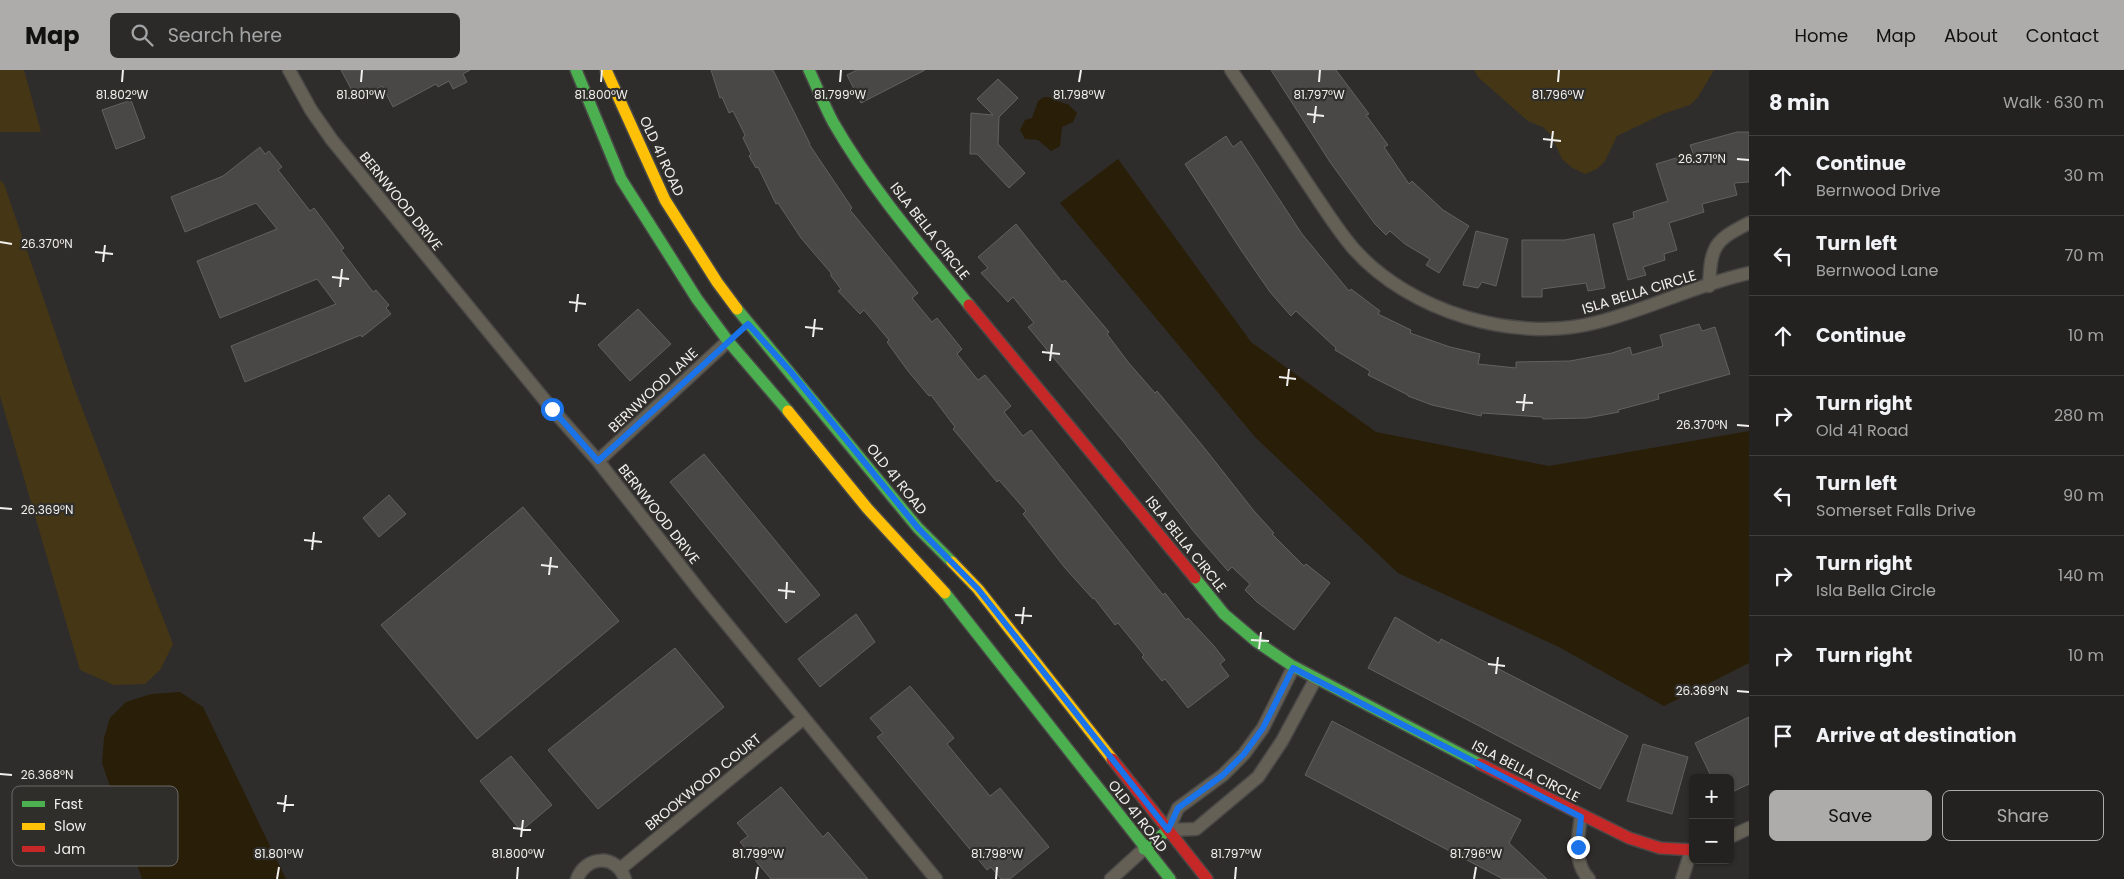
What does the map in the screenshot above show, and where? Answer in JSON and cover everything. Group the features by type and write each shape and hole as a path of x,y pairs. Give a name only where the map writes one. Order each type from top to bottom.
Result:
{"street":[{"name":"BERNWOOD DRIVE","path":"289,70 311,110 332,140 552,409 598,461 703,595 936,879"},
{"name":"OLD 41 ROAD","path":"576,70 621,180 697,299 738,333 791,372 918,528 978,589 1207,879"},
{"name":"OLD 41 ROAD","path":"606,70 665,200 718,282 738,333 770,389 867,508 958,606 1144,848 1170,879"},
{"name":"ISLA BELLA CIRCLE","path":"809,70 833,121 902,223 1224,614 1249,638 1293,668 1315,680 1581,817 1638,842 1666,849 1689,850"},
{"name":"ISLA BELLA CIRCLE","path":"1231,70 1354,248 1398,285 1456,314 1488,324 1521,329 1553,330 1597,323 1749,273"},
{"path":"1710,286 1710,255 1720,241 1749,223"},
{"name":"BERNWOOD LANE","path":"598,461 738,333"},
{"path":"1111,879 1144,848 1168,830 1178,808 1223,775 1244,754 1263,728 1293,668"},
{"path":"1168,830 1196,829 1258,777 1282,741 1315,680"},
{"name":"BROOKWOOD COURT","path":"577,879 586,865 596,860 606,860 623,874 804,718"},
{"path":"1581,817 1578,847 1580,861 1589,879"},
{"path":"1734,835 1749,828"},
{"path":"1682,879 1689,859"}],"shaded area":[{"path":"0,70 24,70 41,132 0,132"},
{"path":"1474,70 1714,70 1698,97 1690,105 1663,114 1617,136 1605,161 1597,169 1585,174 1571,167 1562,159 1551,135 1543,127 1528,121 1478,77"},
{"path":"1044,97 1068,104 1077,113 1073,122 1062,127 1060,146 1051,151 1038,140 1025,139 1020,130 1025,120 1032,118 1038,101"},
{"path":"1118,159 1251,342 1376,432 1549,466 1749,431 1749,663 1664,706 1559,647 1398,573 1255,437 1060,203"},
{"path":"0,180 4,184 75,390 173,644 160,670 145,684 114,685 80,670 0,396"},
{"path":"180,692 203,707 286,879 142,879 138,866 178,866 178,786 110,786 102,763 104,738 110,718 126,702 151,694"}],"building":[{"path":"341,70 470,70 463,74 467,82 453,89 449,81 438,87 436,84 393,107 382,86 357,100"},
{"path":"711,70 773,70 809,144 852,208 850,210 918,293 912,298 932,322 937,318 962,349 957,354 978,380 985,375 1011,406 1004,412 1023,436 1031,430 1163,595 1165,593 1186,620 1188,618 1214,646 1225,660 1220,664 1229,676 1188,708 1165,679 1162,681 1142,657 1144,655 1118,623 1115,625 1094,598 1065,568 1023,514 1026,511 999,480 997,482 953,429 955,427 931,395 929,396 908,371 887,342 889,340 864,310 860,314 838,291 841,289 831,276 831,273 801,238 778,203 776,204 758,167 756,168 749,156 751,154 743,138 745,135 733,111 729,113 722,97 720,98"},
{"path":"857,70 925,70 861,103 847,75"},
{"path":"1271,70 1336,70 1369,114 1366,115 1388,145 1384,147 1409,184 1412,181 1443,210 1469,226 1439,273 1426,265 1430,259 1405,244 1390,231 1386,235 1375,224 1330,162"},
{"path":"998,79 1018,98 999,117 998,144 1025,173 1009,188 977,154 970,154 971,113 993,115 977,99"},
{"path":"131,100 145,138 116,149 102,110"},
{"path":"1737,132 1749,132 1749,182 1734,183 1737,195 1702,204 1704,212 1669,223 1677,250 1664,254 1665,260 1643,267 1646,275 1628,280 1613,224 1634,218 1633,212 1668,201 1656,164 1693,153 1690,145"},
{"path":"1226,136 1233,147 1241,141 1302,234 1349,291 1351,289 1380,311 1378,314 1411,330 1410,333 1450,347 1480,354 1478,364 1516,368 1516,362 1570,361 1612,353 1630,347 1632,355 1663,346 1660,335 1699,324 1702,331 1715,327 1730,374 1658,394 1659,399 1618,410 1619,412 1587,418 1543,419 1542,417 1482,413 1481,416 1432,405 1408,396 1368,375 1370,371 1335,350 1336,348 1296,311 1291,316 1270,292 1185,164"},
{"path":"260,147 265,154 269,151 282,167 278,170 310,211 314,208 344,248 341,250 373,292 376,290 389,305 386,308 391,314 362,337 361,335 245,382 231,346 336,304 317,279 220,318 197,261 277,229 256,203 185,232 171,197 223,176"},
{"path":"1016,224 1062,282 1065,280 1109,332 1107,334 1128,362 1155,393 1157,391 1274,533 1272,534 1304,566 1306,564 1330,583 1294,630 1257,602 1245,590 1250,584 1232,567 1228,571 1028,327 1034,323 1013,297 1008,302 981,273 988,268 978,257"},
{"path":"1476,231 1508,239 1496,286 1482,282 1478,288 1463,285"},
{"path":"1594,234 1605,288 1588,291 1586,283 1542,289 1542,297 1522,297 1522,240 1565,240"},
{"path":"638,309 671,344 630,381 598,345"},
{"path":"704,454 820,595 786,623 670,482"},
{"path":"389,495 406,514 379,537 363,518"},
{"path":"523,507 619,621 477,739 381,625"},
{"path":"856,614 875,642 820,687 798,659"},
{"path":"1395,617 1439,643 1441,639 1628,736 1600,789 1368,668"},
{"path":"675,648 724,707 598,809 548,750"},
{"path":"910,686 954,738 947,744 990,796 1000,788 1049,847 1010,879 1001,879 991,867 987,870 877,737 883,733 870,718"},
{"path":"1749,717 1749,784 1734,791 1734,774 1710,774 1695,743"},
{"path":"1332,721 1521,820 1509,843 1547,879 1503,879 1305,775"},
{"path":"1643,744 1688,757 1672,814 1627,801"},
{"path":"511,756 552,805 521,831 480,781"},
{"path":"781,787 823,837 828,832 868,879 771,879 740,842 748,836 737,823"}],"traffic: fast":[{"path":"576,70 621,179 697,299 728,341 788,411"},
{"path":"809,70 833,122 864,170 897,216 969,305"},
{"path":"737,309 918,528 952,562"},
{"path":"1195,578 1224,614 1257,642 1291,665 1480,764"},
{"path":"945,593 1170,879"},
{"path":"1144,849 1168,830"}],"traffic: slow":[{"path":"606,70 665,200 717,282 737,309"},
{"path":"788,411 867,508 945,593"},
{"path":"952,562 978,589 1112,759"}],"traffic: jam":[{"path":"969,305 1195,578"},
{"path":"1112,759 1207,879"},
{"path":"1480,764 1629,838 1660,848 1689,850"}],"route":[{"path":"552,409 598,461 748,324 791,372 918,528 978,589 1134,784 1168,830 1178,808 1223,775 1244,754 1263,728 1293,668 1581,817 1578,847"}]}
